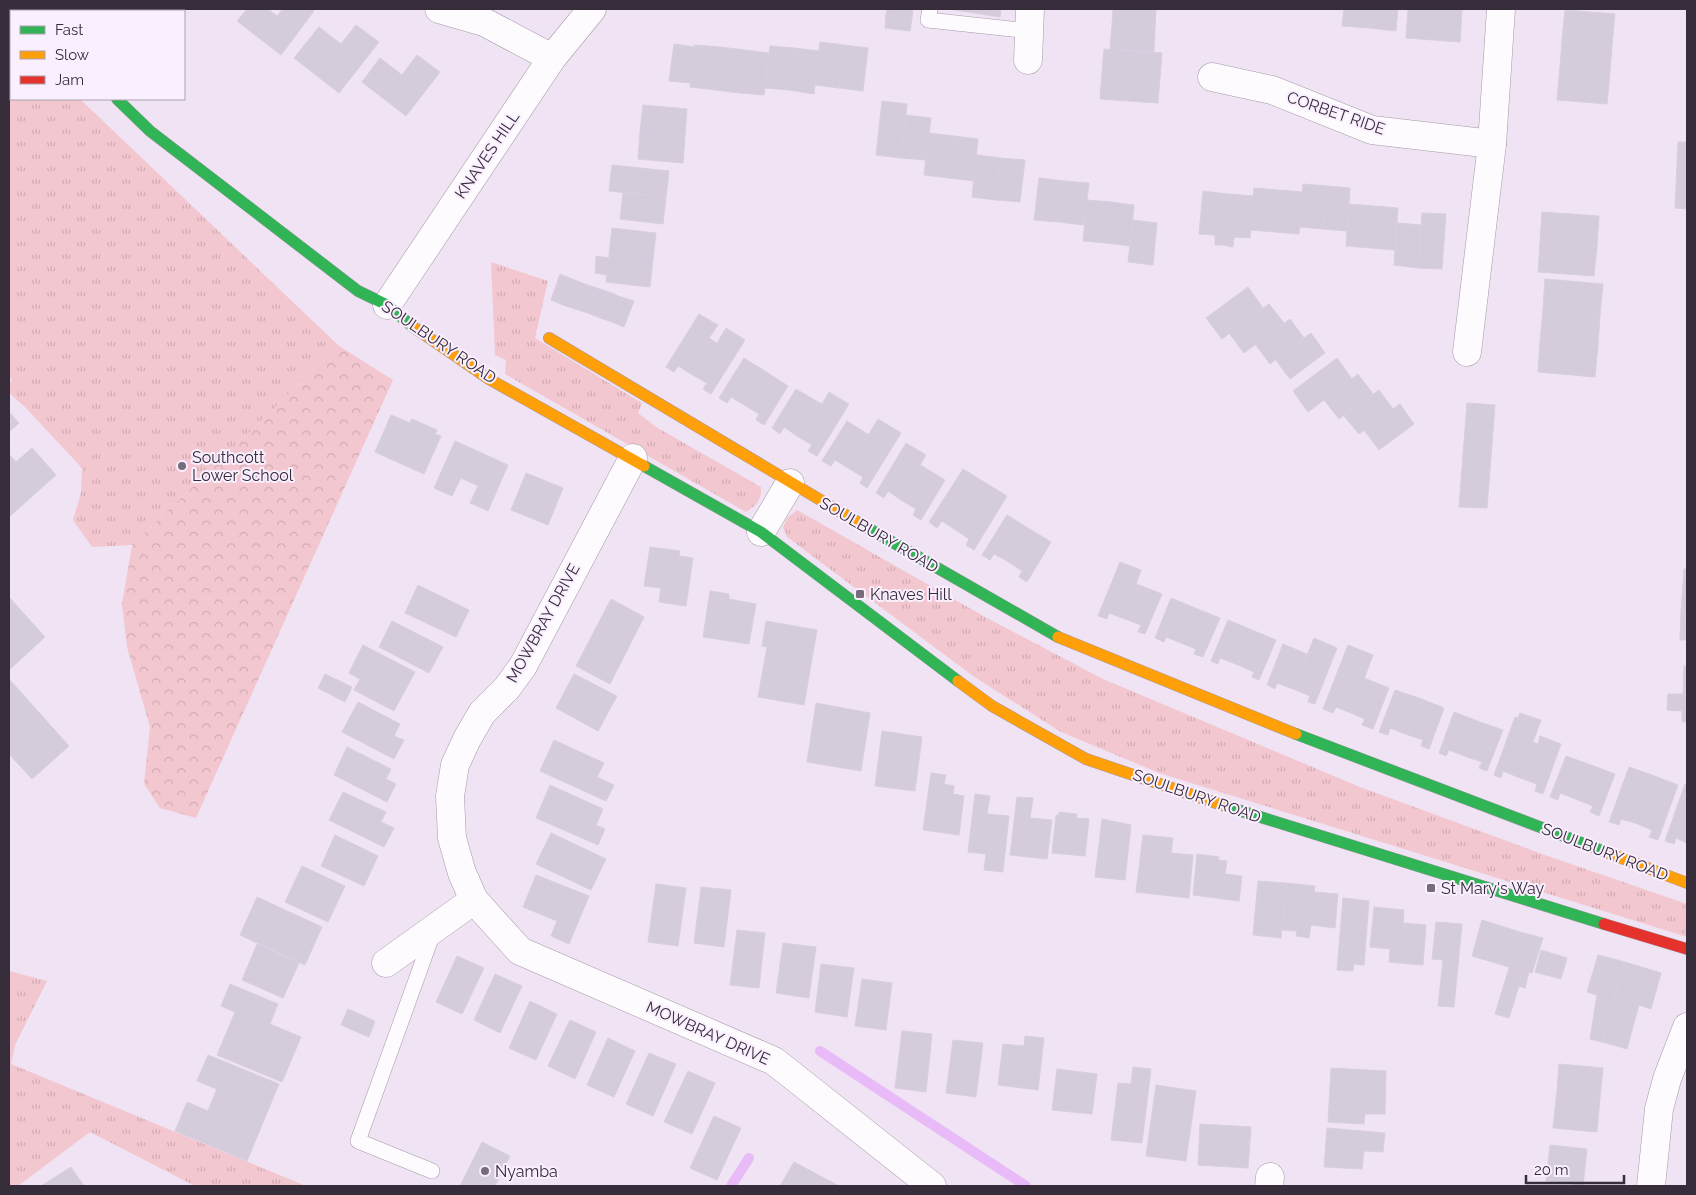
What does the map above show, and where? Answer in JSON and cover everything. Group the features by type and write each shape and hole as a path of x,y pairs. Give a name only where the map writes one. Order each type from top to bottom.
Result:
{"street":[{"path":"439,9 484,22 552,58"},
{"name":"KNAVES HILL","path":"387,305 552,58 592,9"},
{"path":"1467,352 1492,144 1501,9"},
{"path":"1028,60 1029,20"},
{"name":"CORBET RIDE","path":"1212,78 1272,90 1372,130 1492,144"},
{"name":"SOULBURY ROAD","path":"118,100 150,131 358,292 387,305 404,321 489,379 762,532 992,706 1086,759 1261,818 1687,949"},
{"name":"SOULBURY ROAD","path":"549,338 790,483 1048,633 1365,762 1687,883"},
{"name":"MOWBRAY DRIVE","path":"633,458 523,666 507,688 482,713 455,765 450,796 452,838 462,873 474,900 520,951 774,1061 932,1186"},
{"path":"762,532 790,483"},
{"path":"386,963 474,900"},
{"path":"1652,1186 1659,1108 1667,1079 1687,1027"}],"lane":[{"path":"930,9 928,20 1029,20"},
{"path":"432,1171 358,1141 435,927"}],"green space":[{"path":"9,33 10,100 81,100 339,346 132,545 92,547 73,520 81,493 82,468 25,407 9,393 9,384 12,380 9,376"},
{"path":"491,262 548,281 535,338 642,403 638,413 656,427 761,487 760,499 756,504 746,512 505,374 506,360 495,355"},
{"path":"339,346 393,380 196,818 160,808 144,784 150,727 127,647 122,604 132,545"},
{"path":"797,510 987,618 1103,679 1360,787 1542,854 1687,904 1687,937 1159,773 1061,732 973,676 787,537 783,527 787,518"},
{"path":"9,971 47,981 15,1045 11,1064 306,1186 195,1186 90,1132 18,1186 9,1186"}],"building":[{"path":"247,9 268,9 277,16 283,9 312,9 314,11 281,55 237,21"},
{"path":"887,9 913,9 912,18 886,15"},
{"path":"948,9 975,9 974,13"},
{"path":"975,9 1001,9 1000,17 974,13"},
{"path":"1113,9 1156,9 1155,28 1112,25"},
{"path":"1344,9 1371,9 1369,28 1342,26"},
{"path":"1371,9 1398,9 1396,31 1369,28"},
{"path":"1408,9 1435,9 1433,40 1406,38"},
{"path":"1435,9 1462,9 1460,42 1433,40"},
{"path":"1565,10 1615,14 1612,45 1562,40"},
{"path":"886,15 912,18 910,31 885,28"},
{"path":"356,25 379,42 339,93 294,58 319,27 341,44"},
{"path":"1112,25 1155,28 1154,52 1110,49"},
{"path":"1562,40 1612,45 1610,72 1560,67"},
{"path":"820,42 844,45 839,88 815,85"},
{"path":"674,44 695,47 691,83 669,81"},
{"path":"695,45 720,47 715,90 690,87"},
{"path":"844,45 868,48 863,91 839,88"},
{"path":"770,46 794,48 789,90 765,88"},
{"path":"720,47 745,50 740,93 715,90"},
{"path":"794,48 819,51 814,94 789,90"},
{"path":"1104,49 1162,53 1160,77 1102,72"},
{"path":"745,50 769,53 764,95 740,93"},
{"path":"417,55 440,72 406,116 362,82 380,58 402,75"},
{"path":"1560,67 1610,72 1607,104 1557,100"},
{"path":"1102,72 1160,77 1158,103 1100,99"},
{"path":"882,101 907,104 901,158 876,155"},
{"path":"643,105 687,109 685,136 640,132"},
{"path":"906,115 931,118 926,160 901,158"},
{"path":"640,132 685,136 683,163 638,159"},
{"path":"929,133 954,136 949,178 924,175"},
{"path":"954,136 978,139 974,181 949,178"},
{"path":"1678,142 1687,142 1687,209 1675,208"},
{"path":"976,155 1001,158 996,200 972,197"},
{"path":"1001,158 1025,160 1020,202 996,200"},
{"path":"612,165 669,171 666,197 609,191"},
{"path":"1039,178 1064,181 1059,222 1034,220"},
{"path":"1064,181 1089,183 1084,225 1059,222"},
{"path":"1303,184 1327,186 1323,229 1300,227"},
{"path":"1327,186 1350,188 1347,231 1323,229"},
{"path":"1254,188 1278,190 1275,232 1250,230"},
{"path":"1278,190 1303,192 1299,234 1275,232"},
{"path":"1203,191 1228,194 1223,245 1215,245 1215,235 1199,234"},
{"path":"623,193 666,197 663,224 620,219"},
{"path":"1228,194 1253,196 1250,238 1234,237 1233,247 1223,245"},
{"path":"1087,200 1111,202 1106,243 1083,241"},
{"path":"1111,202 1134,205 1130,246 1106,243"},
{"path":"1349,204 1374,206 1371,248 1346,246"},
{"path":"1374,206 1398,208 1395,250 1371,248"},
{"path":"1542,212 1599,216 1597,246 1540,242"},
{"path":"1422,213 1446,214 1442,269 1418,268"},
{"path":"1133,220 1157,223 1153,265 1128,262"},
{"path":"1397,223 1421,225 1418,268 1394,265"},
{"path":"612,228 656,233 653,260 609,255"},
{"path":"1540,242 1597,246 1594,276 1538,272"},
{"path":"609,255 653,260 650,287 606,282 607,275 595,273 596,256 609,258"},
{"path":"560,274 572,279 563,305 551,300"},
{"path":"572,279 585,284 575,309 563,305"},
{"path":"1545,279 1603,284 1600,315 1543,310"},
{"path":"585,284 597,288 588,313 575,309"},
{"path":"1248,287 1263,308 1222,339 1206,318"},
{"path":"597,288 609,292 600,318 588,313"},
{"path":"609,292 621,297 612,322 600,318"},
{"path":"621,297 634,301 624,327 612,322"},
{"path":"1269,304 1284,323 1244,353 1229,333"},
{"path":"1543,310 1600,315 1598,346 1540,342"},
{"path":"699,314 718,325 709,338 712,340 691,374 678,366 674,372 666,367"},
{"path":"1290,319 1304,338 1270,364 1255,344"},
{"path":"726,328 745,340 711,394 703,389 707,383 691,374 712,340 717,343"},
{"path":"1311,333 1325,353 1290,379 1275,359"},
{"path":"1540,342 1598,346 1595,377 1538,372"},
{"path":"744,358 765,371 744,405 731,397 727,403 719,398"},
{"path":"1337,358 1352,379 1308,412 1293,391"},
{"path":"765,371 788,386 764,425 756,420 759,414 744,405"},
{"path":"1358,374 1373,394 1339,419 1324,400"},
{"path":"796,389 818,402 797,436 784,427 780,434 772,428"},
{"path":"1379,390 1393,409 1359,434 1344,416"},
{"path":"829,392 849,404 817,456 808,451 812,445 797,436 818,402 822,404"},
{"path":"1467,403 1495,405 1487,508 1459,507"},
{"path":"1400,404 1414,424 1379,450 1364,430"},
{"path":"9,412 19,423 9,432"},
{"path":"391,415 410,423 412,419 437,430 435,434 441,436 424,474 375,452"},
{"path":"878,419 901,433 867,488 860,483 863,477 848,468"},
{"path":"847,421 869,435 848,468 835,460 831,466 822,461"},
{"path":"455,441 508,465 488,511 470,503 478,486 461,478 452,496 434,488"},
{"path":"906,443 926,455 920,465 922,466 901,500 888,491 884,498 876,493"},
{"path":"32,448 56,475 9,517 9,454 16,462"},
{"path":"922,466 945,480 921,520 913,515 916,509 901,500"},
{"path":"963,469 984,482 954,529 942,521 937,528 929,522"},
{"path":"526,473 563,488 548,525 511,510"},
{"path":"984,482 1007,496 974,550 966,545 969,539 954,529"},
{"path":"1007,515 1028,528 1007,561 994,554 990,560 982,555"},
{"path":"1028,528 1051,542 1027,582 1019,577 1022,571 1007,561"},
{"path":"650,547 680,551 679,556 693,558 686,606 659,602 661,588 644,586"},
{"path":"1120,562 1141,570 1136,584 1139,585 1125,619 1109,613 1107,619 1098,616"},
{"path":"1684,569 1687,569 1687,612 1681,612"},
{"path":"418,585 469,610 456,637 405,613"},
{"path":"1139,585 1162,594 1145,634 1138,632 1141,625 1125,619"},
{"path":"710,591 729,594 729,599 756,604 749,644 703,637"},
{"path":"9,597 45,637 9,670"},
{"path":"1171,598 1195,608 1181,643 1166,637 1164,642 1155,638"},
{"path":"611,599 644,617 610,684 576,666"},
{"path":"1195,608 1220,618 1203,657 1194,654 1196,649 1181,643"},
{"path":"1681,612 1687,612 1687,640 1680,640"},
{"path":"1228,620 1252,630 1238,665 1220,658 1218,664 1211,661"},
{"path":"392,621 443,647 429,673 379,647"},
{"path":"766,621 817,630 804,705 758,697 767,647 762,646"},
{"path":"1252,630 1276,640 1259,680 1252,677 1254,672 1238,665"},
{"path":"1314,638 1337,648 1315,704 1308,702 1310,696 1293,689"},
{"path":"1283,644 1307,654 1293,689 1277,683 1275,689 1267,685"},
{"path":"363,645 415,672 394,711 354,690 360,679 349,673"},
{"path":"1348,645 1373,655 1351,713 1336,707 1333,713 1323,709"},
{"path":"1684,666 1687,666 1687,694 1683,694"},
{"path":"325,674 352,687 345,702 318,688"},
{"path":"574,674 617,696 598,731 556,708"},
{"path":"1364,678 1389,688 1373,729 1362,725 1365,719 1351,713"},
{"path":"9,679 69,746 32,779 9,754"},
{"path":"1395,690 1422,699 1408,735 1390,728 1388,735 1379,732"},
{"path":"1668,694 1687,694 1687,722 1682,722 1682,711 1667,710"},
{"path":"1422,699 1444,708 1429,749 1421,746 1423,740 1408,735"},
{"path":"358,702 400,724 394,736 404,740 394,759 342,732"},
{"path":"816,703 870,713 861,771 807,762"},
{"path":"1454,712 1480,722 1467,757 1449,750 1446,756 1439,753"},
{"path":"1520,713 1541,720 1520,778 1503,771 1501,778 1494,775 1515,717 1518,718"},
{"path":"1480,722 1503,730 1487,771 1479,768 1482,762 1467,757"},
{"path":"882,731 922,737 915,791 875,786"},
{"path":"1540,736 1561,744 1543,794 1535,791 1537,784 1520,778 1533,742 1538,744"},
{"path":"554,740 604,763 597,777 614,785 606,801 540,771"},
{"path":"347,747 391,769 386,779 396,784 387,802 334,775"},
{"path":"1566,756 1591,765 1578,800 1560,793 1558,800 1550,797"},
{"path":"1591,765 1615,774 1599,816 1590,812 1593,806 1578,800"},
{"path":"1629,767 1652,775 1635,823 1621,819 1619,825 1609,822"},
{"path":"931,773 946,775 944,784 954,786 953,794 964,796 959,835 923,830"},
{"path":"1652,775 1678,785 1658,840 1649,837 1652,830 1635,823"},
{"path":"1685,784 1687,785 1687,843 1676,838 1674,844 1665,841"},
{"path":"550,785 603,809 596,825 605,829 598,845 536,818"},
{"path":"343,792 386,812 381,822 394,828 384,847 329,820"},
{"path":"975,794 990,796 987,814 1009,816 1003,872 984,870 986,854 968,852"},
{"path":"1017,797 1033,798 1030,818 1052,820 1047,859 1010,855"},
{"path":"1059,812 1077,814 1076,818 1089,819 1085,856 1052,853 1056,815 1059,815"},
{"path":"1102,819 1131,825 1125,880 1095,877"},
{"path":"551,833 606,859 591,890 536,864"},
{"path":"335,835 378,856 364,886 321,866"},
{"path":"1143,835 1173,838 1171,853 1193,855 1189,898 1136,892"},
{"path":"1197,854 1219,857 1218,860 1227,861 1225,874 1242,876 1239,901 1193,895"},
{"path":"302,866 345,886 328,922 285,902"},
{"path":"536,875 589,896 569,944 551,936 557,921 523,907"},
{"path":"1258,881 1286,883 1281,938 1253,935"},
{"path":"1286,883 1315,886 1314,892 1338,894 1335,928 1311,925 1309,938 1296,936 1297,931 1282,930"},
{"path":"656,884 686,888 678,946 648,942"},
{"path":"701,887 731,890 724,947 694,943"},
{"path":"257,897 322,927 305,965 240,935"},
{"path":"1343,898 1369,901 1364,965 1354,964 1353,971 1337,970"},
{"path":"1374,907 1404,910 1403,923 1426,925 1423,965 1389,962 1390,949 1370,947"},
{"path":"1482,920 1520,932 1509,967 1472,956"},
{"path":"1436,922 1462,924 1454,1007 1438,1006 1443,960 1432,959"},
{"path":"737,930 765,933 759,988 730,985"},
{"path":"1520,932 1543,938 1532,973 1529,972 1525,988 1519,986 1509,1018 1495,1014"},
{"path":"783,943 816,947 809,998 776,993"},
{"path":"257,944 299,963 283,998 242,980"},
{"path":"1541,950 1567,958 1561,979 1535,972"},
{"path":"1598,955 1625,962 1602,1042 1590,1039 1597,995 1587,992"},
{"path":"457,956 484,968 462,1014 436,1002"},
{"path":"1625,962 1661,973 1651,1009 1639,1005 1627,1049 1602,1042"},
{"path":"821,964 854,968 847,1017 815,1012"},
{"path":"495,974 522,986 500,1033 474,1020"},
{"path":"862,979 892,983 886,1030 855,1026"},
{"path":"230,984 278,1004 270,1024 301,1037 282,1082 217,1055 235,1012 221,1006"},
{"path":"530,1001 557,1014 536,1060 509,1048"},
{"path":"348,1009 375,1021 369,1037 341,1025"},
{"path":"570,1020 596,1032 575,1079 548,1066"},
{"path":"902,1031 932,1034 926,1092 895,1088"},
{"path":"1025,1036 1044,1038 1038,1090 998,1085 1003,1044 1024,1046"},
{"path":"608,1038 635,1051 614,1097 587,1085"},
{"path":"953,1040 983,1043 976,1097 946,1093"},
{"path":"649,1053 676,1064 653,1116 626,1104"},
{"path":"208,1055 279,1084 247,1161 175,1131 187,1102 208,1111 217,1089 197,1081"},
{"path":"1559,1064 1603,1068 1600,1098 1557,1091"},
{"path":"1133,1067 1151,1069 1142,1143 1111,1140 1118,1083 1131,1084"},
{"path":"1331,1068 1386,1071 1385,1114 1365,1114 1364,1124 1328,1122"},
{"path":"1057,1069 1097,1074 1092,1114 1052,1110"},
{"path":"688,1071 715,1083 692,1134 664,1122"},
{"path":"1156,1085 1196,1091 1186,1161 1146,1156"},
{"path":"1557,1091 1600,1098 1597,1132 1553,1128"},
{"path":"714,1116 741,1128 717,1180 690,1168"},
{"path":"1200,1124 1251,1127 1248,1168 1198,1165"},
{"path":"1327,1128 1385,1133 1383,1152 1364,1151 1362,1169 1324,1167"},
{"name":"Nyamba","path":"482,1142 510,1156 495,1186 460,1186"},
{"path":"1550,1145 1587,1149 1583,1185 1546,1181"},
{"path":"794,1162 839,1186 780,1186"},
{"path":"71,1167 84,1186 41,1186"}],"waterway":[{"path":"820,1051 1026,1186"},
{"path":"731,1186 749,1158"}],"traffic: fast":[{"path":"118,100 150,131 358,291 387,305 412,326"},
{"path":"644,466 761,532 958,681"},
{"path":"859,523 1058,637"},
{"path":"1296,734 1608,853"},
{"path":"1225,806 1604,924"}],"traffic: slow":[{"path":"412,326 489,379 644,466"},
{"path":"549,338 859,523"},
{"path":"1058,637 1296,734"},
{"path":"958,681 992,706 1086,759 1225,806"},
{"path":"1608,853 1687,883"}],"traffic: jam":[{"path":"1604,924 1687,949"}],"place":[{"name":"Southcott Lower School","path":"182,466"},
{"name":"Knaves Hill","path":"860,594"},
{"name":"St Mary's Way","path":"1431,888"},
{"name":"Nyamba","path":"485,1171"}]}
